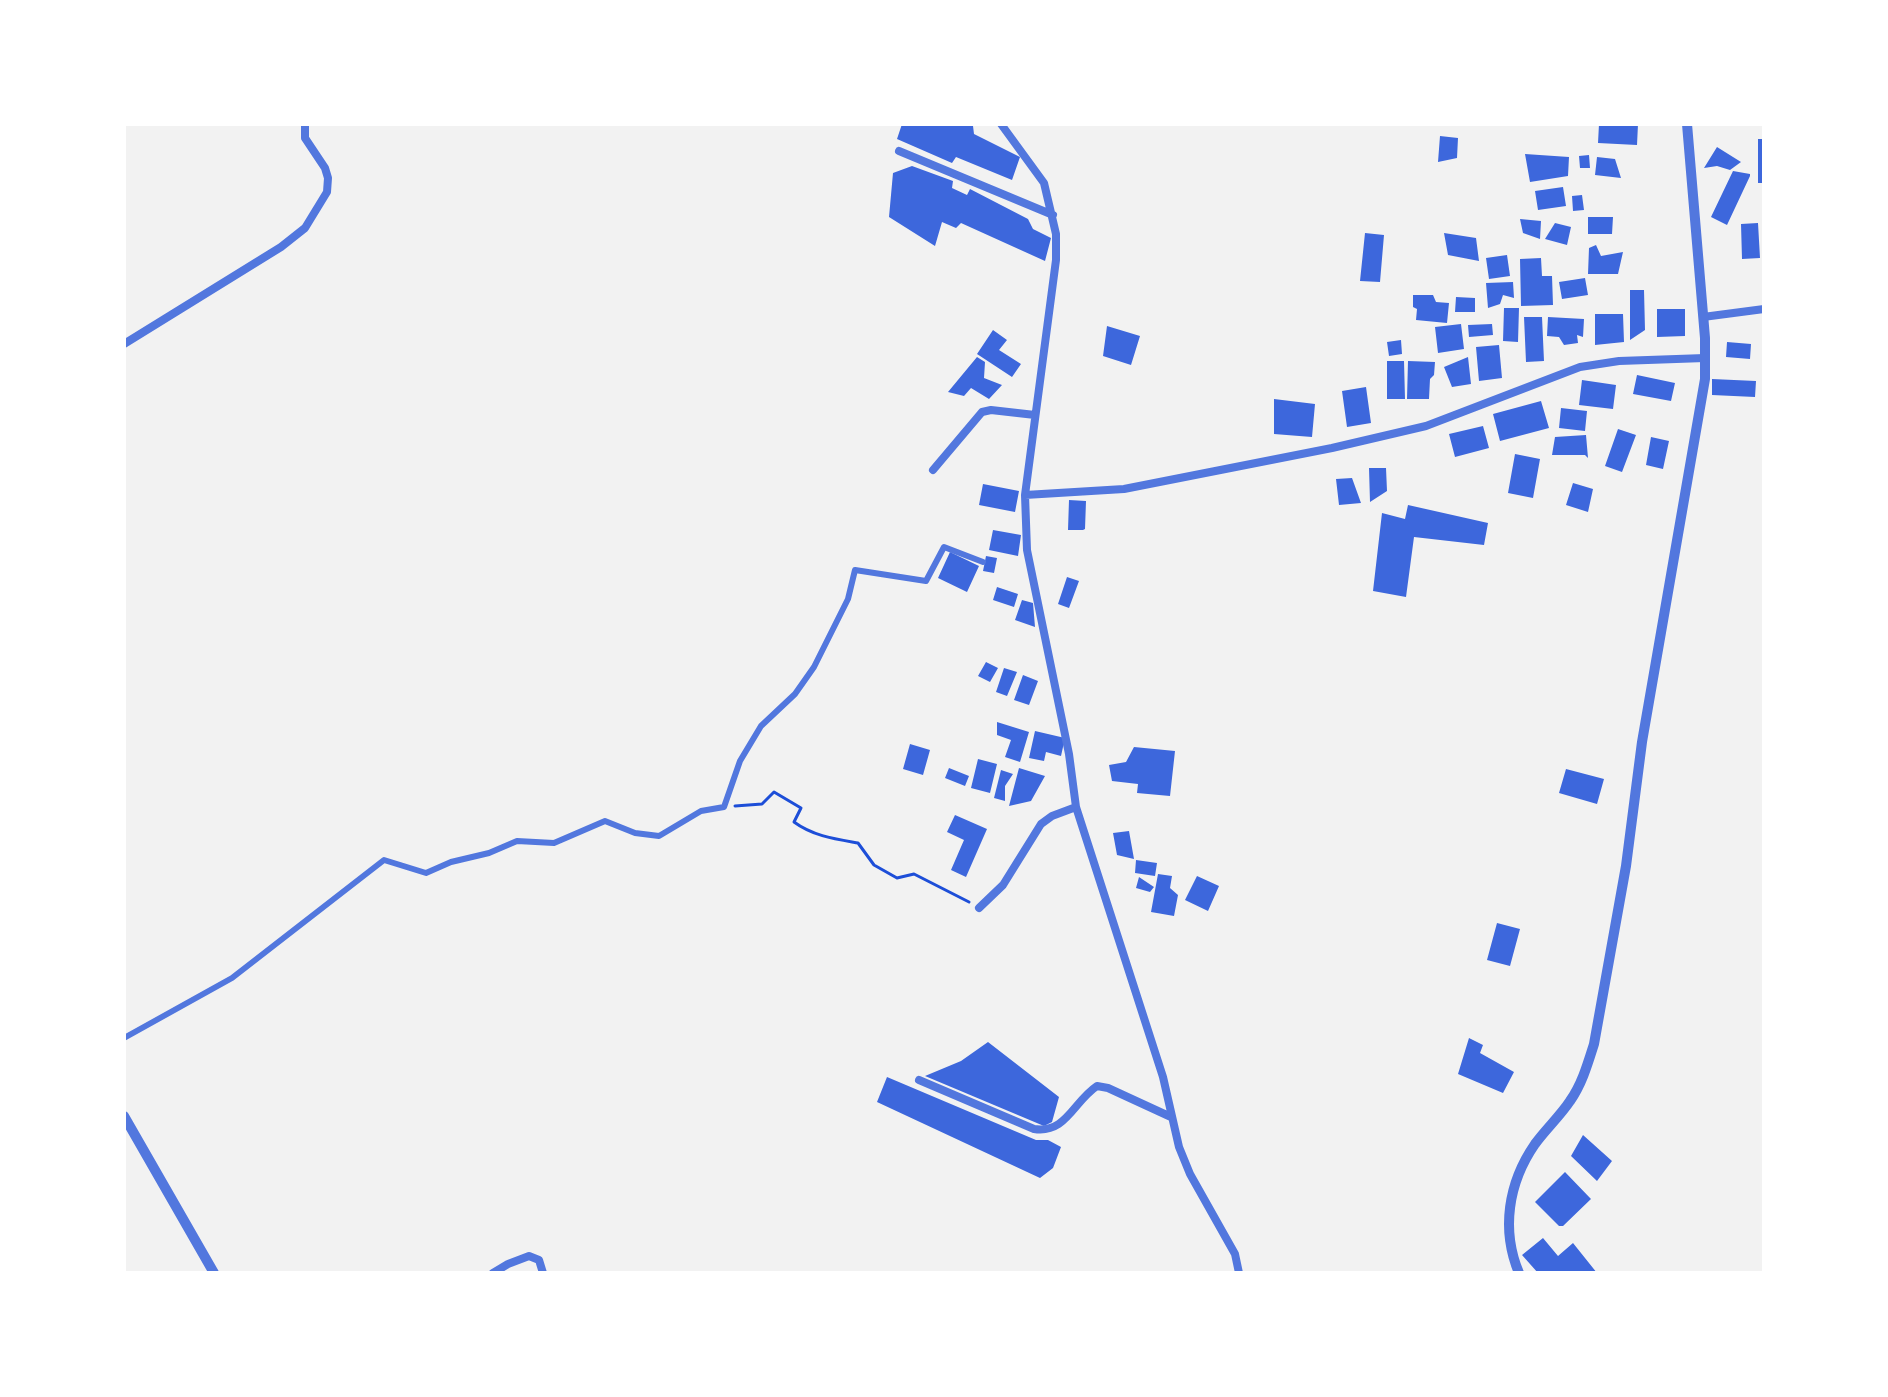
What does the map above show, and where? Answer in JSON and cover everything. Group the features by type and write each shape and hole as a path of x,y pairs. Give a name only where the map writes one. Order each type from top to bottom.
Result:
{"street":[{"path":"124,344 281,247 305,228 327,192 328,178 305,138 305,124"},
{"path":"1001,124 1044,183 1053,215 1056,260 1025,495 1027,550 1069,754 1076,807 1159,1063 1171,1117 1190,1174 1235,1254 1239,1273"},
{"path":"1519,1273 1512,1257 1508,1229 1510,1199 1533,1147 1571,1100 1594,1044 1626,866 1642,742 1702,404 1705,358 1703,317 1687,124"},
{"path":"899,151 1053,215"},
{"path":"1703,317 1764,309"},
{"path":"1025,495 1124,489 1345,445 1426,426 1580,367 1619,361 1705,358"},
{"path":"933,470 982,412 991,410 1035,415"},
{"path":"124,1038 232,978 384,860 426,873 517,841 554,843 605,821 635,833 659,836 701,811 724,807 740,761 761,726 795,694 814,667 848,599 855,570 926,581 944,547 983,562"},
{"path":"979,908 1003,885 1041,824 1076,807"},
{"path":"919,1080 1034,1129 1047,1131 1056,1128 1097,1086 1108,1088 1171,1117"},
{"path":"124,1116 214,1273"},
{"path":"493,1273 529,1256 539,1260 543,1273"}],"path":[{"path":"724,807 762,804 774,792 801,808 794,822 805,830 858,843 874,865 897,878 914,874 979,908"}],"building":[{"path":"902,124 973,126 974,134 1020,157 1012,180 956,157 952,163 897,139"},
{"path":"1599,124 1638,124 1637,145 1598,143"},
{"path":"1440,136 1458,138 1457,158 1438,162"},
{"path":"1758,139 1764,139 1764,183 1758,183"},
{"path":"1717,147 1741,162 1730,170 1717,166 1704,168"},
{"path":"1525,154 1569,157 1568,176 1530,182"},
{"path":"1589,155 1590,168 1580,168 1579,156"},
{"path":"1597,157 1615,159 1621,178 1595,175"},
{"path":"912,166 953,181 952,188 967,195 970,189 1028,219 1033,229 1051,238 1045,261 961,223 956,228 942,222 935,246 889,217 893,173"},
{"path":"1733,171 1750,176 1727,225 1711,217"},
{"path":"1563,187 1566,206 1538,210 1535,191"},
{"path":"1582,195 1584,210 1573,211 1572,196"},
{"path":"1588,217 1613,217 1612,234 1588,234"},
{"path":"1520,219 1541,221 1540,239 1523,233"},
{"path":"1555,223 1571,227 1567,245 1545,239"},
{"path":"1758,223 1760,258 1742,259 1741,224"},
{"path":"1365,233 1384,235 1380,282 1360,281"},
{"path":"1444,233 1476,238 1479,261 1448,255"},
{"path":"1596,245 1601,256 1623,252 1618,274 1588,274 1589,248"},
{"path":"1507,255 1510,276 1489,279 1486,258"},
{"path":"1541,258 1542,276 1552,276 1553,305 1521,306 1520,259"},
{"path":"1585,278 1588,295 1562,299 1559,282"},
{"path":"1513,282 1514,298 1503,295 1500,304 1488,308 1486,283"},
{"path":"1630,290 1644,290 1645,330 1630,340"},
{"path":"1413,295 1433,295 1436,302 1449,303 1447,323 1416,320"},
{"path":"1456,297 1475,298 1475,312 1455,312"},
{"path":"1504,308 1519,308 1518,342 1503,341"},
{"path":"1657,309 1685,309 1685,336 1657,337"},
{"path":"1595,314 1623,314 1624,342 1595,345"},
{"path":"1524,317 1542,317 1544,361 1526,362"},
{"path":"1548,317 1584,319 1583,337 1577,335 1578,343 1564,345 1559,337 1547,336"},
{"path":"1461,324 1464,349 1438,353 1435,327"},
{"path":"1492,324 1493,335 1469,337 1468,325"},
{"path":"1107,326 1140,336 1131,365 1103,356"},
{"path":"993,330 1007,340 999,350 1021,364 1012,377 977,354"},
{"path":"1401,340 1402,354 1389,356 1387,342"},
{"path":"1727,342 1751,344 1750,359 1726,357"},
{"path":"1499,345 1502,378 1479,381 1476,347"},
{"path":"977,357 985,362 984,378 1002,385 989,399 971,388 964,396 948,392"},
{"path":"1468,357 1471,384 1452,387 1444,367"},
{"path":"1387,361 1404,361 1405,399 1387,399"},
{"path":"1408,361 1435,362 1429,399 1407,399"},
{"path":"1637,375 1675,383 1671,401 1633,394"},
{"path":"1712,379 1756,381 1755,397 1712,395"},
{"path":"1582,380 1616,385 1613,409 1579,405"},
{"path":"1366,387 1371,423 1347,427 1342,391"},
{"path":"1274,399 1315,404 1312,437 1274,434"},
{"path":"1541,401 1549,428 1500,441 1493,414"},
{"path":"1561,408 1587,411 1585,431 1559,428"},
{"path":"1483,426 1489,448 1455,457 1449,434"},
{"path":"1618,429 1636,435 1622,472 1605,466"},
{"path":"1586,435 1588,458 1585,455 1552,455 1555,437"},
{"path":"1651,437 1669,441 1663,469 1646,465"},
{"path":"1515,454 1540,459 1533,498 1508,493"},
{"path":"1369,468 1386,468 1387,491 1370,502"},
{"path":"1352,478 1361,503 1339,505 1336,479"},
{"path":"1573,483 1593,489 1588,512 1566,505"},
{"path":"983,484 1019,491 1015,512 979,505"},
{"path":"1069,500 1086,501 1085,529 1068,530"},
{"path":"1408,505 1488,523 1484,545 1414,537 1406,597 1373,591 1382,513 1405,519"},
{"path":"993,530 1021,535 1018,556 989,550"},
{"path":"950,552 979,566 967,592 938,578"},
{"path":"986,556 997,558 994,573 983,571"},
{"path":"1067,577 1079,581 1069,608 1058,604"},
{"path":"997,587 1018,594 1014,607 993,600"},
{"path":"1022,600 1033,603 1035,627 1015,620"},
{"path":"986,662 998,668 990,682 978,676"},
{"path":"1004,668 1017,672 1007,696 996,692"},
{"path":"1023,675 1038,681 1029,705 1014,700"},
{"path":"997,722 1029,732 1020,762 1005,757 1011,740 997,735"},
{"path":"1035,731 1065,738 1061,756 1046,752 1044,761 1029,758"},
{"path":"910,744 930,750 923,775 903,769"},
{"path":"1134,747 1175,751 1170,796 1137,793 1138,784 1112,781 1109,765 1126,762"},
{"path":"978,759 997,764 990,793 971,788"},
{"path":"949,768 969,776 965,786 945,778"},
{"path":"1019,768 1045,776 1031,801 1009,806"},
{"path":"1566,769 1604,779 1597,804 1559,793"},
{"path":"1001,770 1013,774 1005,786 1005,801 994,798"},
{"path":"955,815 987,829 966,877 951,870 964,840 947,832"},
{"path":"1129,831 1134,859 1117,855 1113,833"},
{"path":"1136,860 1157,863 1155,876 1135,873"},
{"path":"1158,874 1172,876 1170,888 1178,895 1174,916 1151,912"},
{"path":"1197,876 1219,886 1208,911 1185,900"},
{"path":"1139,877 1154,887 1150,892 1136,888"},
{"path":"1497,923 1520,929 1510,966 1487,960"},
{"path":"1469,1038 1483,1045 1480,1053 1514,1072 1503,1093 1458,1074"},
{"path":"988,1042 1059,1097 1052,1122 1044,1126 925,1076 961,1061"},
{"path":"887,1077 1036,1140 1048,1140 1061,1147 1053,1168 1040,1178 877,1102"},
{"path":"1583,1135 1612,1161 1597,1181 1571,1156"},
{"path":"1565,1172 1591,1199 1563,1226 1559,1226 1535,1202"},
{"path":"1543,1238 1558,1256 1573,1243 1597,1273 1538,1273 1522,1255"}]}
